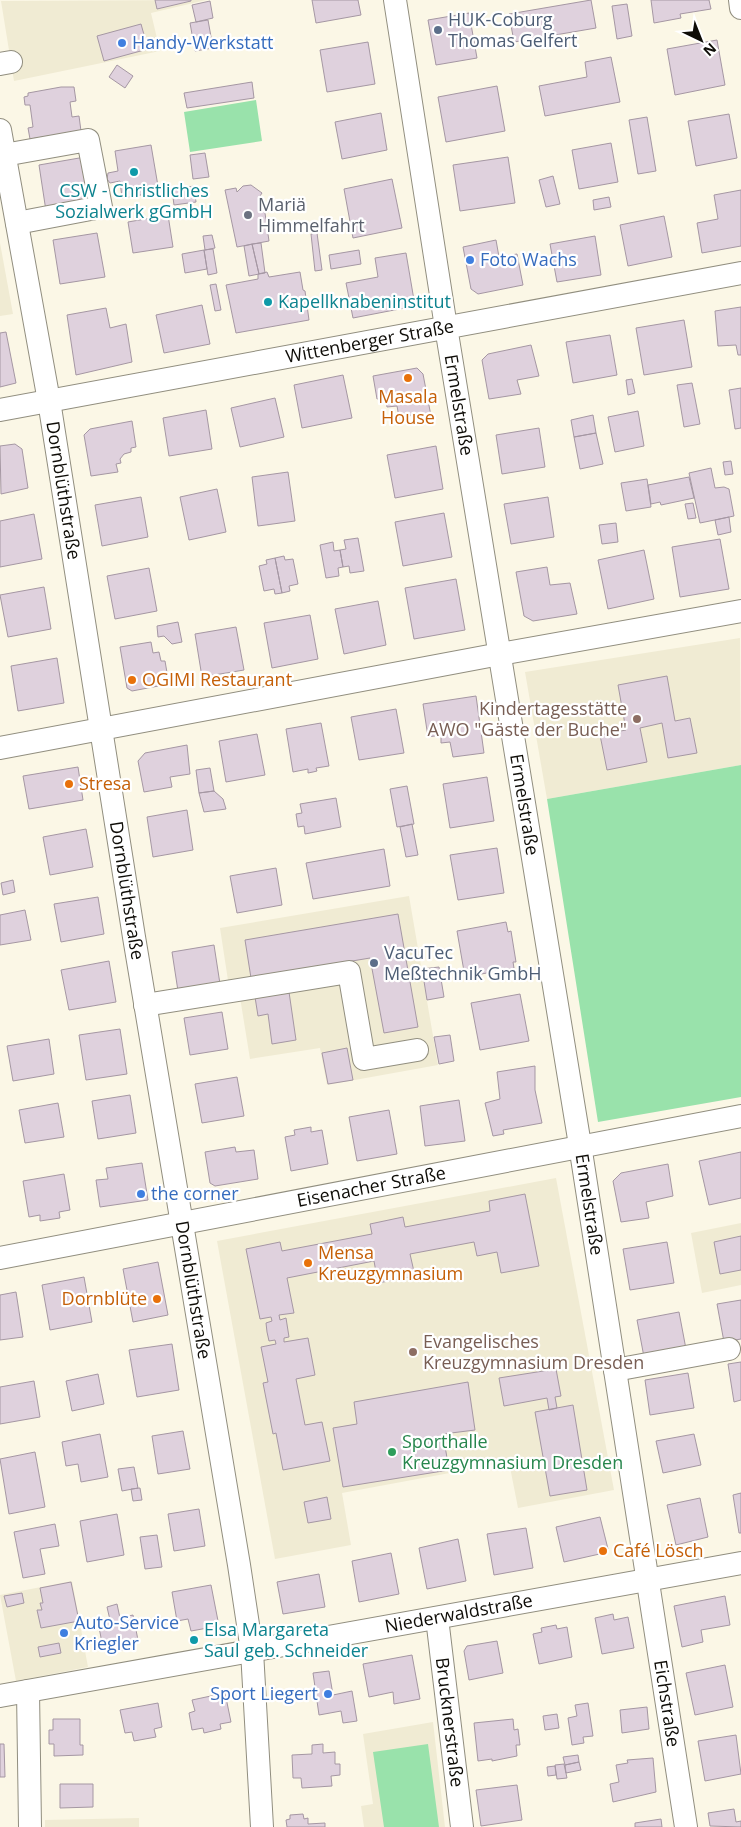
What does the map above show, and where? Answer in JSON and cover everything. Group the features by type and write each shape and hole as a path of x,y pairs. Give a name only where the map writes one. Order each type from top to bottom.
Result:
{"street":[{"name":"Ermelstraße","path":"395,0 446,328 580,1145 646,1580"},
{"path":"740,0 741,8"},
{"name":"Dornblüthstraße","path":"0,130 49,401 145,1005 252,1651 262,1827"},
{"path":"4,155 88,140 101,207 17,223"},
{"name":"Wittenberger Straße","path":"0,410 741,273"},
{"path":"0,748 500,654 741,611"},
{"path":"145,1005 349,972 364,1059 417,1050"},
{"name":"Eisenacher Straße","path":"0,1258 580,1145 741,1116"},
{"path":"614,1370 729,1349"},
{"name":"Niederwaldstraße","path":"0,1696 741,1563"},
{"name":"Eichstraße","path":"646,1580 686,1827"},
{"name":"Brucknerstraße","path":"437,1618 462,1827"},
{"path":"28,1691 30,1827"}],"shaded area":[{"path":"206,0 151,13 160,51 14,81 1,1"},
{"path":"0,243 13,314 0,316"},
{"name":"Kindertagesstätte AWO \"Gäste der Buche\"","path":"740,638 741,765 547,799 525,672"},
{"path":"409,896 438,1065 327,1085 320,1048 250,1059 238,985 229,987 220,928"},
{"name":"Evangelisches Kreuzgymnasium Dresden","path":"556,1178 614,1490 518,1508 509,1462 342,1493 351,1545 275,1559 217,1241"},
{"path":"741,1223 741,1285 702,1293 691,1233"},
{"path":"72,1581 88,1667 16,1681 0,1595"},
{"path":"433,1722 445,1827 364,1827 361,1806 373,1804 363,1734"},
{"path":"139,1818 139,1827 45,1827 45,1820"}],"green space":[{"path":"256,100 262,141 190,152 184,112"},
{"path":"741,765 741,1097 598,1122 547,799"},
{"path":"428,1744 439,1827 384,1827 373,1752"}],"building":[{"path":"155,0 191,0 191,1 157,9"},
{"path":"312,0 358,0 361,15 316,23"},
{"path":"591,0 596,28 514,42 509,14"},
{"path":"651,0 709,0 711,9 680,14 681,18 654,23"},
{"path":"210,1 213,18 196,22 192,5"},
{"path":"627,4 632,36 617,39 612,6"},
{"path":"469,13 477,58 436,65 428,20"},
{"path":"208,20 213,48 195,51 190,23"},
{"name":"Handy-Werkstatt","path":"141,24 148,49 104,61 97,36"},
{"path":"717,40 725,85 675,95 667,49"},
{"path":"368,42 375,84 327,92 320,50"},
{"path":"611,57 620,102 545,116 539,86 587,77 585,62"},
{"path":"117,65 133,76 125,88 109,77"},
{"path":"252,82 254,98 187,108 184,93"},
{"path":"497,86 505,131 446,142 438,97"},
{"path":"61,87 74,87 76,101 70,102 72,117 79,116 81,131 30,139 28,128 33,127 30,105 25,105 24,97 28,96 28,93"},
{"path":"381,113 387,150 342,159 335,122"},
{"path":"729,114 737,158 696,166 688,121"},
{"path":"647,117 656,171 638,174 629,120"},
{"path":"611,143 618,182 579,189 572,150"},
{"name":"CSW - Christliches Sozialwerk gGmbH","path":"151,145 159,192 122,198 120,181 110,183 107,179 108,173 118,171 115,151"},
{"path":"205,153 209,177 193,179 190,155"},
{"path":"85,157 92,203 46,211 39,165"},
{"path":"508,157 515,203 460,211 453,165"},
{"path":"553,176 560,204 546,207 539,180"},
{"path":"392,179 402,228 353,238 344,189"},
{"name":"Mariä Himmelfahrt","path":"251,185 262,193 260,196 264,206 269,241 237,247 225,190 236,188 237,192 243,186"},
{"path":"194,186 196,202 174,205 172,190"},
{"path":"741,190 741,246 702,253 697,223 718,219 714,195"},
{"path":"609,197 611,207 594,210 593,200"},
{"path":"168,215 173,247 133,253 128,222"},
{"path":"664,216 672,257 628,266 620,225"},
{"path":"97,233 105,277 60,284 53,240"},
{"path":"317,233 322,270 315,271 311,234"},
{"path":"212,235 215,248 205,250 203,236"},
{"path":"595,236 601,275 557,282 550,244"},
{"path":"496,240 499,257 517,254 523,285 478,294 471,289 463,247"},
{"path":"261,243 265,273 259,274 252,244"},
{"path":"252,244 259,274 249,276 244,246"},
{"path":"213,249 217,273 208,275 204,250"},
{"path":"204,250 207,269 185,273 182,254"},
{"path":"359,250 361,264 331,269 329,255"},
{"path":"406,253 415,306 353,318 346,283 378,277 375,258"},
{"name":"Kapellknabeninstitut","path":"267,272 269,277 300,272 309,320 236,333 226,285 258,279 258,274"},
{"path":"216,284 221,310 215,311 210,285"},
{"path":"202,305 210,344 164,353 156,315"},
{"path":"741,307 741,355 738,355 736,345 718,346 715,311"},
{"path":"106,308 110,328 126,324 132,362 76,375 67,315"},
{"path":"684,320 692,367 644,375 636,328"},
{"path":"6,332 16,383 0,387 0,333"},
{"path":"610,335 617,375 573,383 566,342"},
{"path":"531,345 539,376 517,380 521,394 489,399 482,360 488,354"},
{"path":"417,368 423,374 431,416 412,419 411,415 399,417 397,406 387,407 385,398 377,399 373,376"},
{"path":"343,375 352,418 302,428 294,385"},
{"path":"632,379 635,393 628,395 626,380"},
{"path":"692,383 700,424 684,427 677,385"},
{"path":"741,388 741,428 735,429 729,390"},
{"path":"275,398 284,437 240,447 231,408"},
{"path":"206,410 212,449 169,456 163,418"},
{"path":"638,411 644,446 615,452 608,417"},
{"path":"593,415 596,433 574,437 571,420"},
{"path":"132,421 136,447 131,448 131,452 124,454 120,459 121,463 116,464 118,472 91,476 84,435 90,429"},
{"path":"539,428 545,467 502,474 496,435"},
{"path":"596,433 603,464 580,469 574,437"},
{"path":"15,444 22,449 28,488 1,494 0,446"},
{"path":"436,446 443,489 395,498 387,455"},
{"path":"731,461 733,474 725,475 723,462"},
{"path":"711,468 715,488 724,487 729,489 734,516 700,523 689,473"},
{"path":"288,472 295,521 258,526 252,477"},
{"path":"689,477 694,498 661,505 660,502 651,504 648,485"},
{"path":"647,479 651,507 626,511 621,483"},
{"path":"217,489 226,532 189,540 180,497"},
{"path":"141,497 148,537 102,546 95,505"},
{"path":"548,497 554,537 511,544 504,504"},
{"path":"693,503 696,518 688,519 685,504"},
{"path":"444,513 452,557 403,566 395,522"},
{"path":"34,514 42,559 0,567 0,521"},
{"path":"729,517 731,532 718,535 715,520"},
{"path":"616,523 618,542 602,544 599,525"},
{"path":"358,538 364,571 350,573 349,566 343,567 340,550 346,549 344,540"},
{"path":"720,539 729,589 680,597 672,547"},
{"path":"333,542 334,551 340,550 343,567 338,568 339,576 326,578 320,545"},
{"path":"644,550 654,599 608,609 598,560"},
{"path":"284,556 285,560 293,559 298,584 289,586 290,591 282,593 275,558"},
{"path":"275,558 282,593 275,594 274,589 264,591 259,566 267,564 266,560"},
{"path":"547,567 550,585 570,583 577,614 533,621 524,616 516,572"},
{"path":"149,568 157,611 115,619 107,576"},
{"path":"456,579 465,630 414,639 405,588"},
{"path":"44,587 51,629 8,637 0,595"},
{"path":"378,601 386,645 344,654 335,609"},
{"path":"310,615 318,659 272,668 264,623"},
{"path":"178,622 182,642 172,644 164,636 158,637 157,626"},
{"path":"236,627 244,670 202,677 195,634"},
{"path":"151,642 153,653 159,652 161,661 165,661 169,684 132,691 127,688 120,647"},
{"path":"57,658 64,703 18,711 11,666"},
{"path":"667,676 675,721 690,718 697,753 668,758 662,723 640,728 647,762 607,770 600,735 626,730 618,685"},
{"path":"476,696 484,753 453,757 450,742 441,743 441,735 428,737 423,704"},
{"path":"396,709 404,753 359,760 351,717"},
{"path":"321,723 329,766 316,768 317,771 308,773 308,769 293,772 286,729"},
{"path":"257,734 265,775 226,782 219,741"},
{"path":"187,745 190,774 170,777 172,787 144,792 138,761 145,753"},
{"path":"78,767 83,800 29,809 23,776"},
{"path":"210,768 214,791 199,793 196,770"},
{"path":"487,777 494,821 450,828 443,784"},
{"path":"407,786 414,824 397,827 390,789"},
{"path":"214,791 223,799 226,809 204,812 199,793"},
{"path":"336,798 341,827 305,834 304,826 298,827 296,814 302,813 300,804"},
{"path":"187,810 193,850 153,857 147,817"},
{"path":"412,824 418,855 406,857 400,827"},
{"path":"86,829 93,867 50,875 43,837"},
{"path":"497,848 504,893 458,900 450,855"},
{"path":"384,849 390,886 313,899 306,863"},
{"path":"276,868 282,905 237,913 230,876"},
{"path":"13,880 15,892 3,895 1,883"},
{"path":"98,897 104,934 61,942 54,904"},
{"path":"25,910 31,940 0,945 0,915"},
{"path":"398,914 418,1027 384,1033 370,958 251,978 245,940"},
{"path":"506,922 508,932 511,931 516,962 513,962 514,968 465,977 457,931"},
{"path":"214,945 220,984 178,991 172,952"},
{"path":"109,961 116,1002 69,1010 61,970"},
{"path":"439,967 444,997 427,1000 422,969"},
{"path":"289,992 296,1040 272,1044 268,1014 258,1016 255,997"},
{"path":"520,994 529,1041 480,1050 471,1003"},
{"path":"222,1012 228,1049 190,1055 184,1018"},
{"path":"120,1029 127,1074 86,1080 79,1035"},
{"path":"450,1035 454,1061 439,1064 434,1037"},
{"path":"49,1039 54,1074 13,1081 7,1046"},
{"path":"347,1048 353,1080 328,1084 322,1053"},
{"path":"535,1066 535,1090 542,1123 503,1130 504,1134 493,1136 485,1103 500,1099 497,1072"},
{"path":"237,1077 244,1116 202,1123 195,1084"},
{"path":"130,1095 136,1133 98,1139 92,1101"},
{"path":"459,1100 465,1141 425,1146 420,1106"},
{"path":"58,1103 64,1137 25,1143 19,1110"},
{"path":"389,1110 397,1154 357,1161 349,1117"},
{"path":"311,1127 311,1132 322,1130 328,1164 291,1171 285,1137 295,1135 294,1130"},
{"path":"235,1147 236,1152 254,1150 258,1179 215,1186 210,1183 205,1152"},
{"path":"741,1152 741,1198 709,1205 699,1161"},
{"path":"142,1163 148,1200 100,1207 96,1180 108,1179 106,1168"},
{"path":"668,1164 673,1196 646,1202 649,1218 621,1222 613,1181 621,1173"},
{"path":"64,1174 70,1210 59,1212 60,1218 40,1221 40,1215 29,1217 23,1181"},
{"path":"525,1194 539,1266 501,1273 497,1252 477,1256 474,1242 410,1254 415,1276 378,1283 374,1261 287,1278 294,1313 279,1315 280,1320 286,1318 289,1337 284,1338 284,1342 308,1338 315,1375 296,1379 305,1425 322,1422 330,1461 283,1470 276,1433 273,1434 263,1383 268,1382 261,1347 276,1344 275,1340 269,1341 267,1332 266,1323 272,1321 271,1317 260,1319 246,1249 280,1242 282,1251 372,1234 370,1224 403,1217 405,1227 490,1211 489,1201"},
{"path":"741,1236 741,1270 720,1274 714,1242"},
{"path":"667,1242 674,1283 630,1290 623,1249"},
{"path":"158,1262 168,1315 133,1322 123,1269"},
{"path":"84,1277 92,1322 50,1330 42,1285"},
{"path":"16,1292 23,1337 0,1340 0,1295"},
{"path":"741,1300 741,1339 724,1342 717,1304"},
{"path":"679,1312 686,1349 644,1357 637,1320"},
{"path":"172,1344 179,1390 137,1397 129,1350"},
{"path":"741,1362 741,1400 734,1402 728,1364"},
{"path":"556,1369 561,1396 555,1397 557,1408 549,1410 547,1398 504,1406 499,1378"},
{"path":"688,1373 694,1408 650,1415 645,1380"},
{"path":"98,1374 104,1404 72,1411 66,1381"},
{"path":"34,1381 40,1417 0,1424 0,1387"},
{"name":"Sporthalle Kreuzgymnasium Dresden","path":"468,1382 475,1430 443,1434 449,1470 343,1487 333,1428 357,1424 354,1402"},
{"path":"573,1405 587,1490 550,1496 535,1412"},
{"path":"183,1431 190,1469 158,1474 152,1436"},
{"path":"100,1434 108,1477 81,1482 78,1464 66,1466 62,1442"},
{"path":"694,1434 701,1465 663,1473 656,1441"},
{"path":"35,1452 45,1507 9,1514 0,1459"},
{"path":"134,1467 138,1488 122,1491 118,1469"},
{"path":"140,1488 142,1500 133,1501 131,1489"},
{"path":"741,1493 741,1533 739,1533 733,1495"},
{"path":"327,1497 331,1519 308,1523 304,1502"},
{"path":"700,1498 708,1537 676,1545 667,1505"},
{"path":"199,1509 205,1546 174,1551 168,1514"},
{"path":"117,1514 124,1555 87,1562 80,1521"},
{"path":"600,1517 608,1549 604,1553 564,1562 556,1527"},
{"path":"55,1524 59,1546 40,1549 45,1574 23,1578 14,1532"},
{"path":"526,1528 533,1568 494,1575 487,1534"},
{"path":"157,1535 162,1567 145,1569 140,1537"},
{"path":"458,1539 466,1581 427,1589 419,1548"},
{"path":"391,1553 399,1594 359,1602 352,1561"},
{"path":"319,1574 325,1607 283,1614 277,1582"},
{"path":"71,1582 79,1621 41,1628 37,1610 42,1610 40,1603 43,1603 40,1588"},
{"path":"211,1585 219,1626 191,1631 188,1619 177,1621 172,1592"},
{"path":"22,1593 24,1603 7,1607 4,1596"},
{"path":"725,1596 730,1625 701,1630 703,1642 682,1647 674,1606"},
{"path":"117,1604 120,1618 133,1615 138,1640 127,1643 128,1649 114,1652 113,1646 103,1648 98,1622 110,1620 107,1607"},
{"path":"613,1614 614,1620 628,1617 634,1648 602,1654 595,1618"},
{"path":"556,1625 557,1629 567,1627 572,1657 539,1664 533,1634 542,1632 541,1628"},
{"path":"497,1641 503,1673 469,1680 464,1651 467,1646"},
{"path":"59,1643 61,1653 40,1657 38,1647"},
{"path":"412,1655 420,1699 394,1704 393,1692 369,1697 363,1664"},
{"path":"725,1665 733,1707 695,1715 686,1673"},
{"path":"329,1671 333,1695 352,1691 357,1721 343,1723 341,1711 319,1715 313,1673"},
{"path":"225,1693 231,1722 220,1724 221,1729 204,1733 203,1728 192,1730 189,1713 195,1711 192,1700"},
{"path":"158,1703 162,1727 154,1729 156,1737 134,1741 132,1732 125,1733 120,1710"},
{"path":"588,1703 593,1736 583,1737 584,1743 572,1745 568,1718 577,1716 575,1705"},
{"path":"647,1707 649,1729 622,1733 620,1710"},
{"path":"557,1714 559,1728 545,1730 543,1716"},
{"path":"53,1719 80,1719 80,1745 83,1745 83,1755 54,1756 54,1744 49,1744 49,1730 53,1730"},
{"path":"513,1719 514,1730 518,1729 520,1745 516,1745 517,1756 492,1761 492,1759 478,1761 474,1723"},
{"path":"736,1735 741,1774 705,1781 698,1741"},
{"path":"0,1744 4,1744 5,1777 0,1777"},
{"path":"323,1744 323,1753 335,1752 335,1764 340,1764 340,1775 331,1776 332,1786 302,1788 301,1778 293,1778 292,1755 312,1754 312,1745"},
{"path":"578,1755 579,1762 565,1765 563,1757"},
{"path":"653,1758 656,1792 613,1802 610,1784 619,1782 616,1765 628,1763 627,1760"},
{"path":"579,1762 581,1770 566,1773 565,1765"},
{"path":"564,1764 567,1778 557,1779 555,1765"},
{"path":"555,1766 556,1775 548,1776 547,1767"},
{"path":"60,1784 93,1784 93,1807 60,1808"},
{"path":"517,1785 522,1820 481,1826 476,1790"},
{"path":"734,1809 736,1822 741,1821 741,1827 710,1826 708,1813"},
{"path":"303,1814 304,1819 308,1818 308,1824 325,1823 325,1827 287,1827 286,1820 290,1819 290,1815"},
{"path":"661,1819 662,1827 635,1827 635,1823"}],"place":[{"name":"HUK-Coburg Thomas Gelfert","path":"438,30"},
{"name":"Handy-Werkstatt","path":"122,43"},
{"name":"CSW - Christliches Sozialwerk gGmbH","path":"134,172"},
{"name":"Mariä Himmelfahrt","path":"248,215"},
{"name":"Foto Wachs","path":"470,260"},
{"name":"Kapellknabeninstitut","path":"268,302"},
{"name":"Masala House","path":"408,378"},
{"name":"OGIMI Restaurant","path":"132,680"},
{"name":"Kindertagesstätte AWO \"Gäste der Buche\"","path":"637,719"},
{"name":"Stresa","path":"69,784"},
{"name":"VacuTec Meßtechnik GmbH","path":"374,963"},
{"name":"the corner","path":"141,1194"},
{"name":"Mensa Kreuzgymnasium","path":"308,1263"},
{"name":"Dornblüte","path":"157,1299"},
{"name":"Evangelisches Kreuzgymnasium Dresden","path":"413,1352"},
{"name":"Sporthalle Kreuzgymnasium Dresden","path":"392,1452"},
{"name":"Café Lösch","path":"603,1551"},
{"name":"Auto-Service Kriegler","path":"64,1633"},
{"name":"Elsa Margareta Saul geb. Schneider","path":"194,1640"},
{"name":"Sport Liegert","path":"328,1694"}]}
